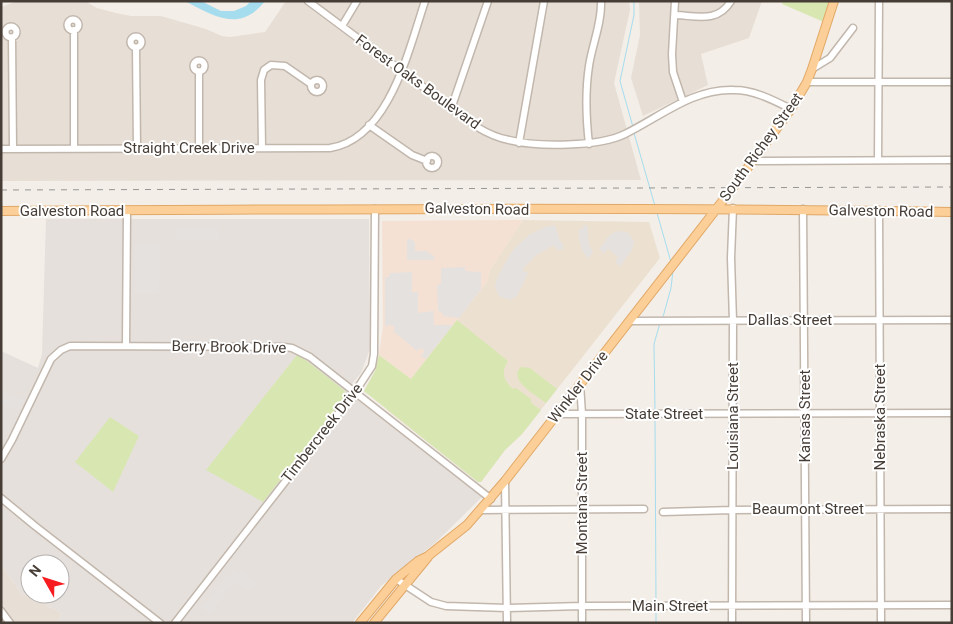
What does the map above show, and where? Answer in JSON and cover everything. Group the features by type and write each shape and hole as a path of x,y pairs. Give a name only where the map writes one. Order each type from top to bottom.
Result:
{"main road":[{"name":"South Richey Street","path":"717,208 791,109 807,82 834,1"},
{"name":"Winkler Drive","path":"374,623 428,556 467,525 491,498 717,208"},
{"name":"Galveston Road","path":"1,211 733,208 952,212"},
{"name":"Winkler Drive","path":"360,623 396,579 418,561 428,556"}],"street":[{"name":"Forest Oaks Boulevard","path":"308,1 451,109 488,133 519,143 588,144 612,140 683,102 709,93 734,90 765,96 791,109"},
{"path":"342,26 357,1"},
{"name":"Straight Creek Drive","path":"1,149 338,147 353,141 369,125 394,91 425,1"},
{"path":"451,109 488,1"},
{"path":"519,143 544,1"},
{"path":"588,144 586,115 587,84 601,1"},
{"path":"675,1 676,15 672,54 673,72 683,102"},
{"path":"676,15 714,16 725,10 731,1"},
{"path":"878,160 879,1"},
{"path":"812,69 830,58 853,28"},
{"path":"74,30 74,149"},
{"path":"12,38 13,149"},
{"path":"136,48 137,148"},
{"path":"262,148 261,80 264,70 271,65 279,64 311,84"},
{"path":"199,72 199,149"},
{"path":"807,82 952,82"},
{"path":"369,125 412,155 426,161"},
{"path":"753,160 952,160"},
{"name":"Louisiana Street","path":"732,623 733,321 731,258 733,208"},
{"name":"Timbercreek Drive","path":"175,623 355,392 372,366 374,354 375,209"},
{"name":"Kansas Street","path":"803,210 806,623"},
{"name":"Nebraska Street","path":"879,210 881,623"},
{"path":"126,345 127,211"},
{"name":"Dallas Street","path":"629,321 952,320"},
{"name":"Berry Brook Drive","path":"1,459 51,359 61,350 70,346 284,346 310,357 491,498"},
{"name":"Montana Street","path":"580,384 582,414 582,623"},
{"name":"State Street","path":"556,414 952,413"},
{"path":"505,481 507,623"},
{"path":"1,498 34,526 160,623"},
{"path":"481,510 644,509"},
{"name":"Beaumont Street","path":"663,512 805,509 952,509"},
{"name":"Main Street","path":"396,579 403,585 438,604 446,606 507,608 952,605"},
{"path":"1,611 10,623"}],"shaded area":[{"path":"18,1 85,1 97,8 116,13 131,16 161,16 230,37 265,32 286,1 629,1 630,10 614,83 641,180 1,181 1,7"},
{"path":"639,1 762,1 749,38 701,54 708,85 643,116 631,78 640,35"},
{"path":"46,219 369,219 370,349 361,373 346,391 482,497 435,543 381,586 352,623 57,623 62,613 44,604 70,604 70,554 20,554 20,592 1,565 1,351 38,368 42,354"},
{"path":"523,220 490,270 487,282 411,379 379,355 383,326 382,221"},
{"path":"523,220 649,222 660,258 522,434 505,450 481,482 478,482 387,410 487,282 490,270"},
{"path":"555,225 564,249 557,250 554,245 536,255 522,270 528,273 517,296 510,300 499,296 495,286 499,274 513,250 529,235 545,227"},
{"path":"583,225 587,225 589,245 593,252 588,259 582,250 579,239 579,229 583,229"},
{"path":"219,227 219,240 176,241 176,228"},
{"path":"616,231 627,232 634,242 632,250 620,266 615,262 618,257 608,249 604,253 599,249 610,235"},
{"path":"407,239 415,242 415,251 426,251 434,256 434,260 407,260"},
{"path":"135,244 160,244 159,294 134,294"},
{"path":"465,267 465,271 481,272 481,289 459,318 444,316 438,311 437,285 441,284 441,268"},
{"path":"412,272 412,292 418,292 418,313 433,311 434,325 453,325 426,359 421,356 425,351 421,348 417,351 393,331 395,328 392,325 385,326 385,277 389,277 390,273"},
{"path":"1,390 24,400 19,411 1,403"},
{"path":"1,565 20,592 20,604 44,604 62,613 57,623 1,623"},
{"path":"233,569 239,573 241,571 258,584 252,591 250,589 247,592 234,583 210,614 202,608"}],"green space":[{"path":"783,1 829,1 824,22 782,4"},
{"path":"457,320 508,361 504,369 504,376 507,382 513,389 516,388 531,399 531,403 541,410 522,434 505,450 481,482 478,482 364,391 375,371 379,355 411,379"},
{"path":"297,355 345,391 346,396 263,502 206,470"},
{"path":"521,367 530,368 557,389 546,403 520,382 518,372"},
{"path":"110,417 139,436 113,492 75,462"}],"water":[{"path":"185,1 201,1 221,11 234,11 246,6 251,1 265,1 256,11 246,17 226,19 206,12"}],"waterway":[{"path":"633,127 620,81 634,15 634,1"},
{"path":"634,133 655,206"},
{"path":"657,213 671,262"},
{"path":"663,317 671,288 673,270"},
{"path":"655,411 654,344 660,323"},
{"path":"655,417 656,603"},
{"path":"656,607 656,623"}],"railway":[{"path":"1,190 952,187"}]}
